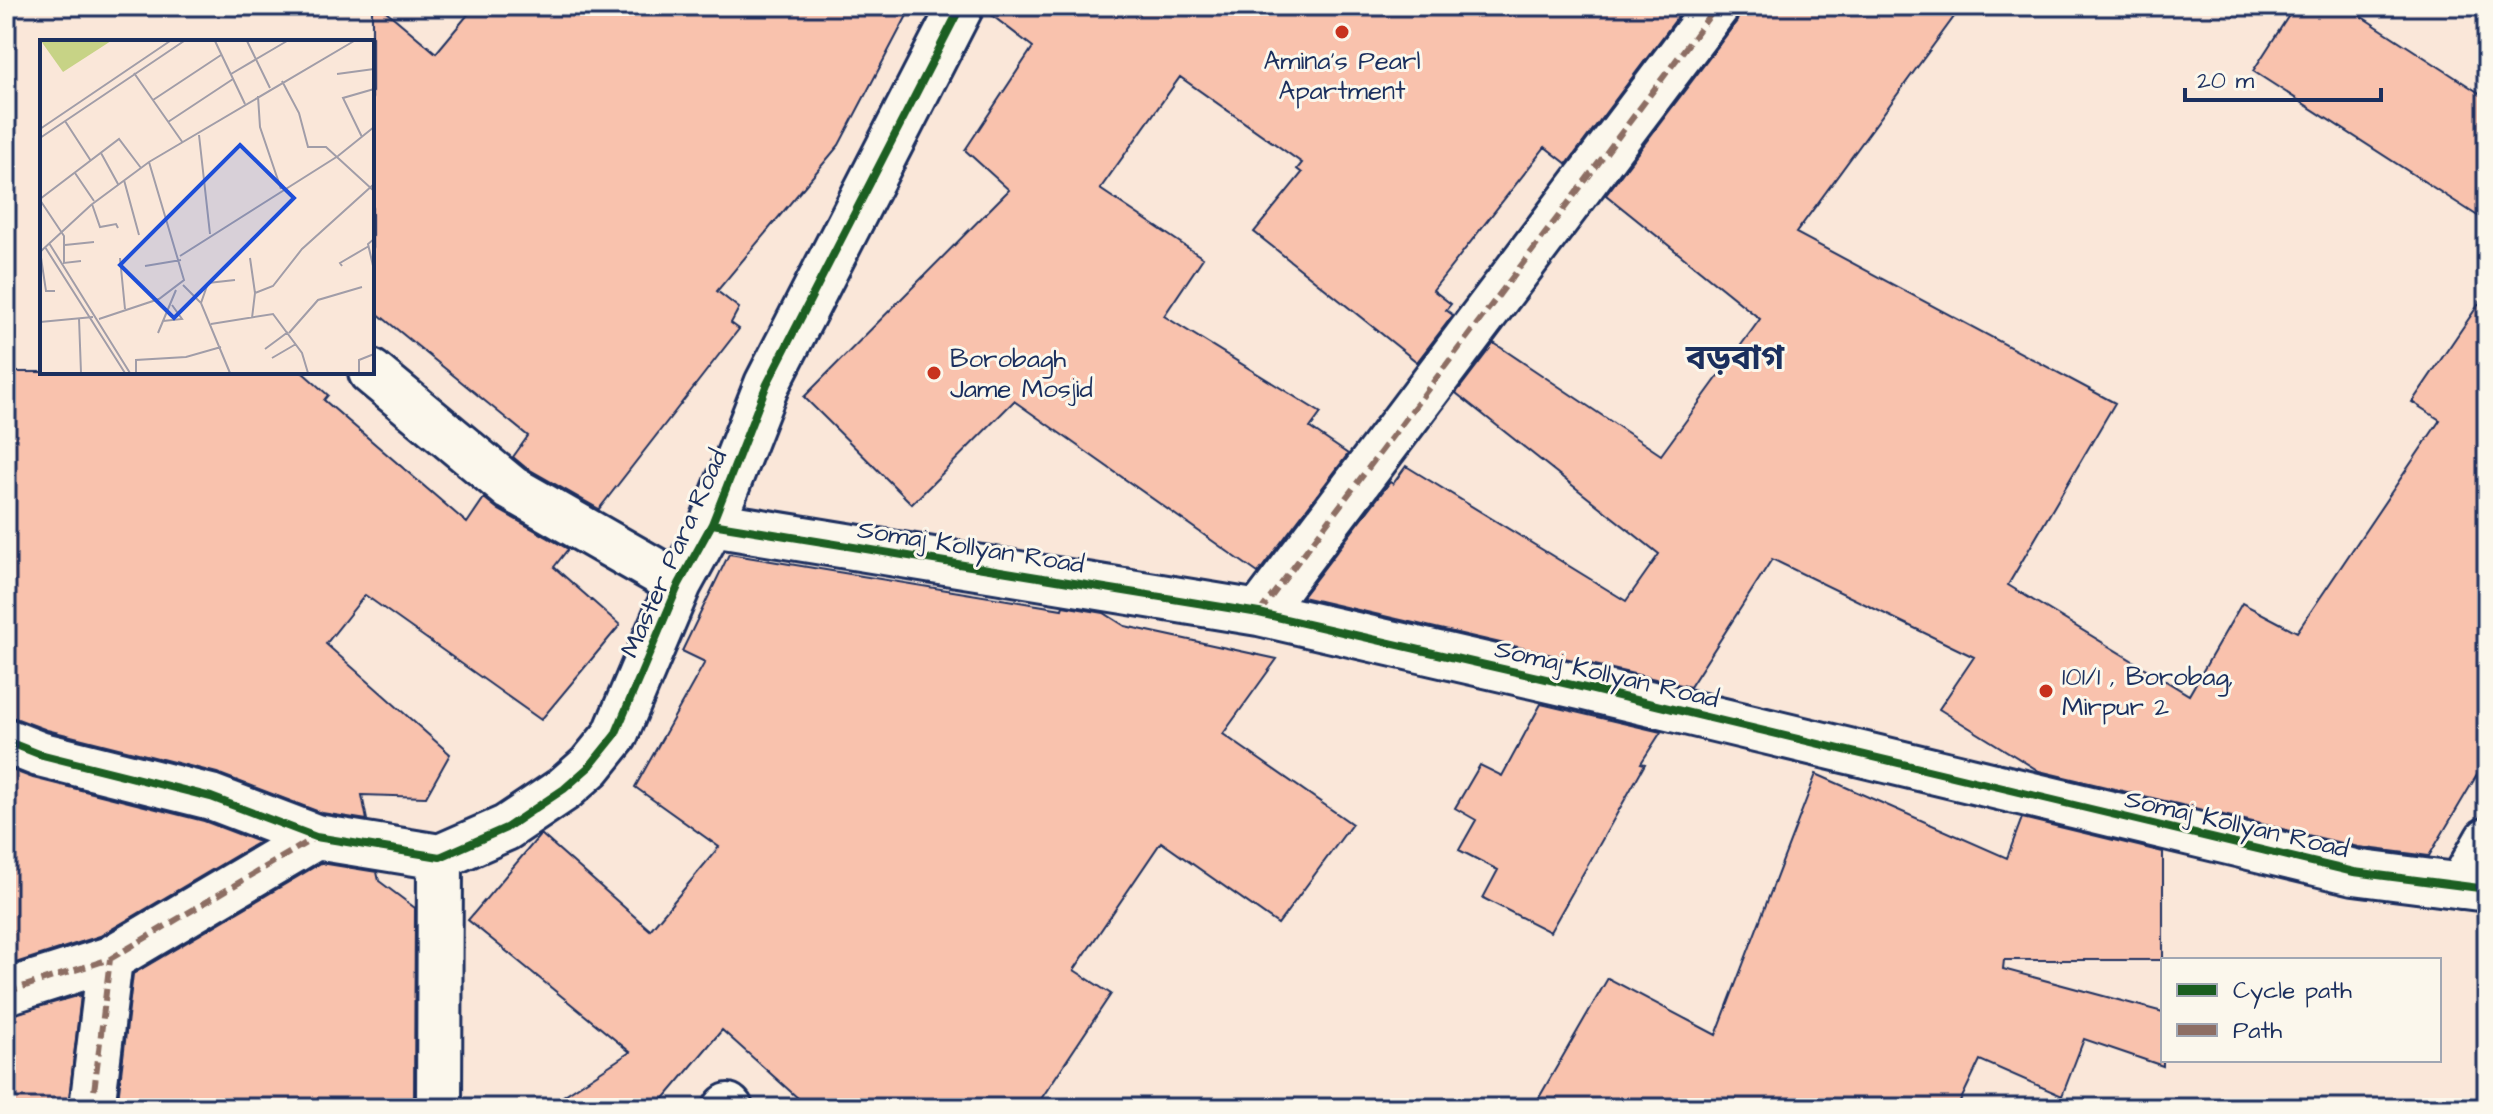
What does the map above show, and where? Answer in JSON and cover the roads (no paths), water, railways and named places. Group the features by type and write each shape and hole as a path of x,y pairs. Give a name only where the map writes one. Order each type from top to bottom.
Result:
{"street":[{"name":"Master Para Road","path":"440,857 506,828 564,789 590,766 615,735 679,584 712,524 767,384 961,6"},
{"path":"1259,613 1717,6"},
{"path":"373,374 511,488 679,584"},
{"name":"Somaj Kollyan Road","path":"712,524 1259,613 2354,872 2474,888"},
{"path":"6,741 39,754 211,797 316,837 440,857 439,1108"},
{"path":"6,992 110,959 316,837"},
{"path":"2474,888 2487,840"},
{"path":"92,1108 110,959"}],"place":[{"name":"Amina's Pearl Apartment","path":"1342,32"},
{"name":"Borobagh Jame Mosjid","path":"934,373"},
{"name":"101/1 , Borobag, Mirpur 2","path":"2046,691"}],"district":[{"name":"বড়বাগ","path":"1735,357"}]}
